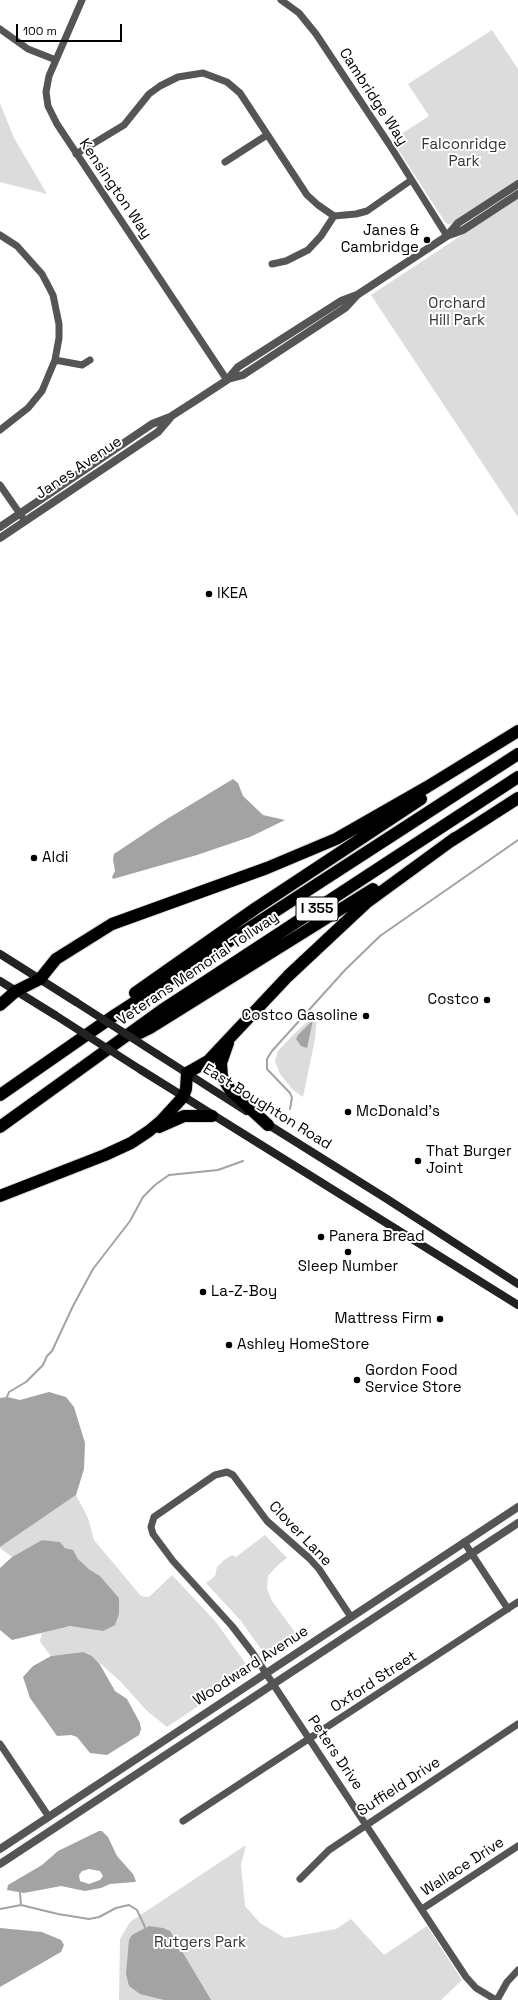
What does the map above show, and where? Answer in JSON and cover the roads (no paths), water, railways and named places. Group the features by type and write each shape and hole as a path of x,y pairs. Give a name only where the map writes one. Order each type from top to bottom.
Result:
{"highway":[{"path":"0,1005 16,990 40,979 56,959 112,924 268,868 336,839 518,733"},
{"path":"115,1015 136,992 173,965 518,733"},
{"name":"Veterans Memorial Tollway","path":"0,1095 115,1015 518,754"},
{"name":"Veterans Memorial Tollway","path":"0,1127 162,1010 518,777"},
{"path":"117,1043 150,1028 518,798"},
{"path":"0,1196 106,1155 126,1146 149,1131 161,1121 183,1097 186,1089 187,1073 203,1065 288,976 366,904 455,838"},
{"path":"232,1036 221,1063 222,1077 231,1091 268,1125"},
{"path":"149,1131 184,1116 212,1116"}],"main road":[{"name":"East Boughton Road","path":"0,954 518,1284"},
{"path":"0,981 212,1116 435,1252 518,1305"}],"street":[{"name":"Kensington Way","path":"82,0 49,76 46,98 56,124 227,380"},
{"name":"Cambridge Way","path":"281,0 298,14 316,34 389,144 410,181 447,236"},
{"path":"0,29 28,48 56,60"},
{"path":"76,154 124,125 150,94 160,86 182,76 203,73 227,82 235,88 308,195 318,206 334,216 356,214 367,211 410,181"},
{"path":"225,162 268,135"},
{"name":"Janes Avenue","path":"447,236 458,223 518,184"},
{"name":"Janes Avenue","path":"0,527 152,424 170,418 227,380 238,367 341,300 357,295 447,236 463,230 518,194"},
{"path":"272,264 286,261 308,250 321,236 334,216"},
{"path":"0,235 17,246 32,260 49,286 57,311 59,324 59,338 55,360 47,381 35,400 19,416 0,430"},
{"path":"55,360 82,365 90,360"},
{"name":"Janes Avenue","path":"0,538 158,432 170,418"},
{"path":"0,484 25,522"},
{"name":"Peters Drive","path":"227,1472 215,1475 154,1517 151,1522 153,1534 165,1550 237,1632 274,1684 470,1982 496,2000"},
{"name":"Clover Lane","path":"227,1472 238,1480 267,1521 319,1569 351,1617"},
{"name":"Woodward Avenue","path":"0,1849 518,1507"},
{"name":"Woodward Avenue","path":"0,1864 518,1523"},
{"path":"464,1542 508,1609"},
{"name":"Oxford Street","path":"183,1821 310,1740 518,1602"},
{"name":"Suffield Drive","path":"300,1878 329,1850 518,1724"},
{"path":"0,1744 48,1817"},
{"name":"Wallace Drive","path":"422,1909 518,1846"},
{"path":"496,2000 507,1982 518,1970"}],"waterway":[{"path":"290,1109 292,1098 290,1093 267,1069 267,1059 272,1051 345,970 380,936 518,840"},
{"path":"7,1397 9,1392 26,1382 43,1365 47,1356 52,1351 73,1306 93,1269 130,1221 143,1197 155,1185 169,1175 218,1170 243,1161"},
{"path":"20,1893 21,1905"},
{"path":"0,1909 21,1905 58,1914 89,1919 99,1917 116,1908 129,1905 137,1910 145,1927"}],"place":[{"name":"Janes & Cambridge","path":"427,240"},
{"name":"IKEA","path":"209,594"},
{"name":"Aldi","path":"34,858"},
{"name":"Costco","path":"487,1000"},
{"name":"Costco Gasoline","path":"366,1016"},
{"name":"McDonald's","path":"348,1112"},
{"name":"That Burger Joint","path":"418,1161"},
{"name":"Panera Bread","path":"321,1237"},
{"name":"Sleep Number","path":"348,1252"},
{"name":"La-Z-Boy","path":"203,1292"},
{"name":"Mattress Firm","path":"440,1319"},
{"name":"Ashley HomeStore","path":"229,1345"},
{"name":"Gordon Food Service Store","path":"357,1380"}],"park label":[{"name":"Falconridge Park","path":"464,154"},
{"name":"Orchard Hill Park","path":"457,312"},
{"name":"Rutgers Park","path":"200,1943"}]}
